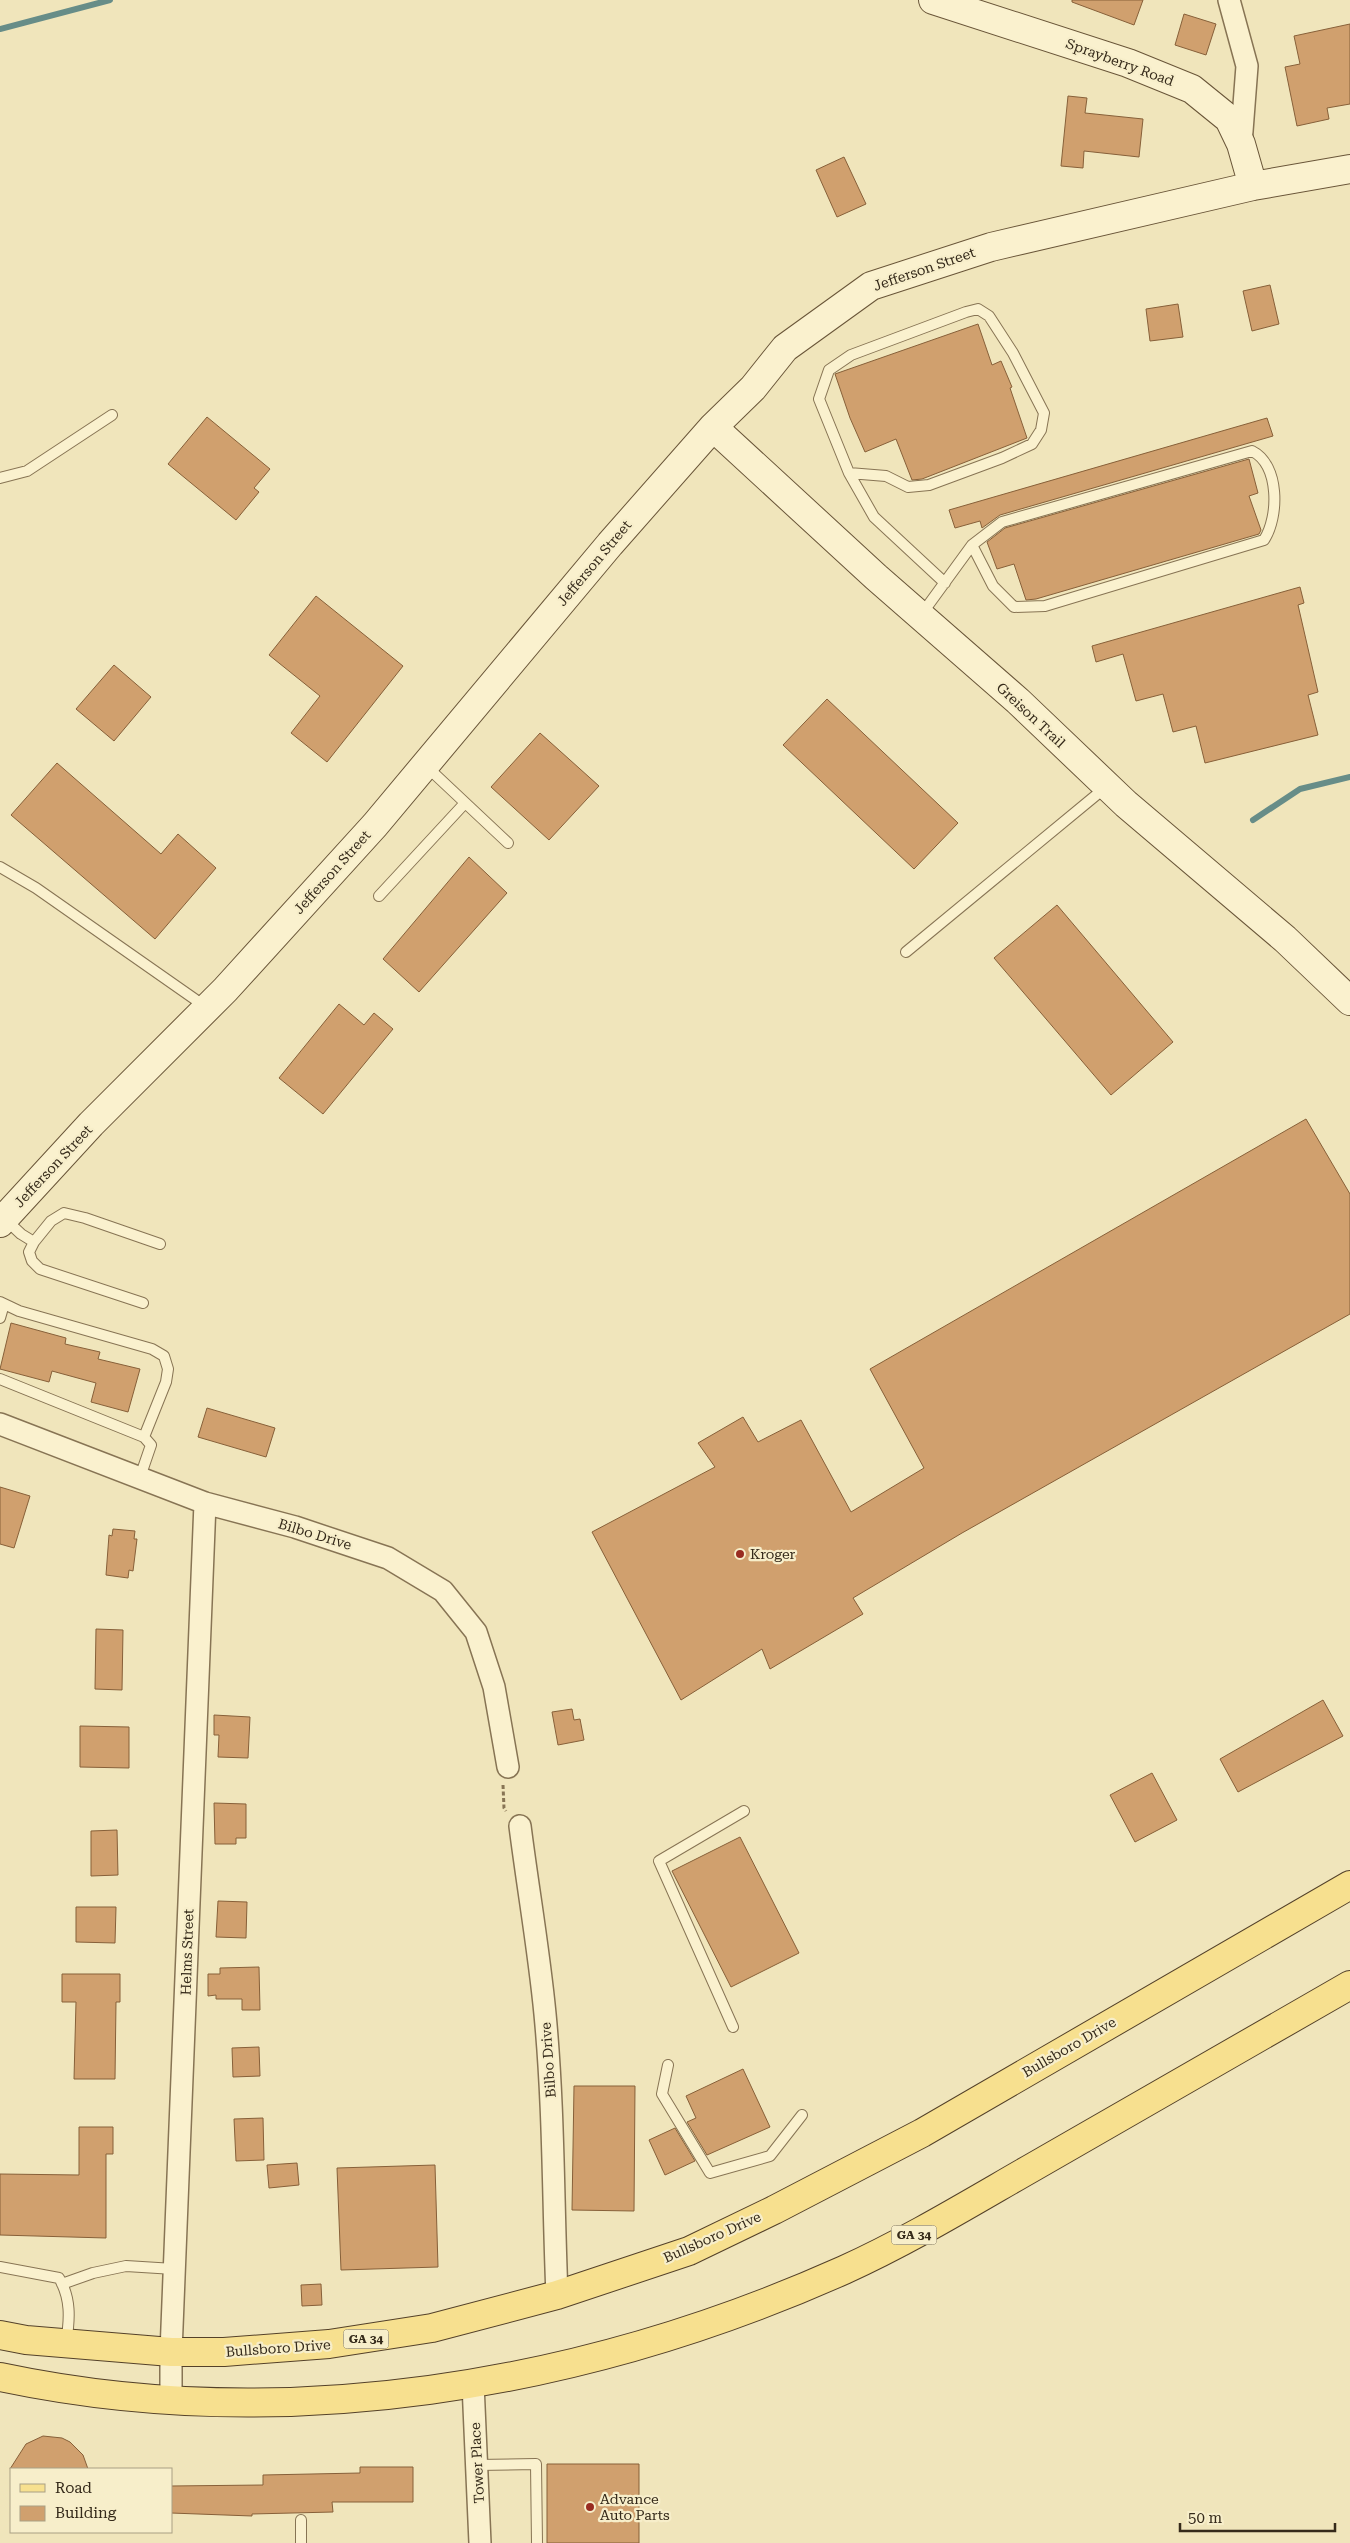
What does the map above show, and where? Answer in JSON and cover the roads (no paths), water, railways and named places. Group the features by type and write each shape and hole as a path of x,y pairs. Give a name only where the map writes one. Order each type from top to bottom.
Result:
{"main road":[{"name":"Bullsboro Drive","path":"0,2335 26,2340 171,2352 276,2349 381,2338 474,2319 557,2295 689,2251 922,2133 1350,1885"},
{"name":"GA 34","path":"0,2377 36,2385 171,2400 263,2403 307,2402 362,2398 473,2384 538,2372 668,2338 749,2309 847,2268 916,2234 1350,1985"}],"street":[{"name":"Sprayberry Road","path":"933,0 1128,63 1192,90 1224,113 1241,144 1253,186"},
{"path":"1232,8 1247,66 1241,144"},
{"name":"Jefferson Street","path":"2,1220 91,1124 207,1008 375,825 610,544 713,427 753,388 784,348 871,286 991,247 1253,186 1350,169"},
{"name":"Greison Trail","path":"713,427 920,616 1018,701 1107,786 1285,939 1350,1001"},
{"name":"Bilbo Drive","path":"0,1424 140,1477 205,1504 295,1526 388,1558 444,1591 476,1632 494,1687 508,1767"},
{"name":"Helms Street","path":"171,2400 174,2268 205,1504"},
{"name":"Bilbo Drive","path":"520,1826 545,2013 553,2130 552,2178 557,2295"},
{"name":"Tower Place","path":"473,2384 480,2543"}],"lane":[{"path":"848,473 886,476 908,487 929,485 1002,458 1032,444 1041,430 1044,413 1013,352 989,316 978,309 966,312 851,355 829,370 819,398 848,473 874,517 945,583"},
{"path":"0,478 27,471 112,415"},
{"path":"920,616 972,545 1002,522 1252,451 1260,456 1268,466 1275,512 1272,528 1264,540 1045,606 1014,607 993,586 972,545"},
{"path":"425,765 508,843"},
{"path":"906,952 1107,786"},
{"path":"379,896 465,803"},
{"path":"0,866 36,888 207,1008"},
{"path":"143,1303 40,1269 32,1261 29,1252 34,1242 52,1220 64,1213 85,1218 160,1244"},
{"path":"2,1220 34,1242"},
{"path":"0,1318 2,1303 20,1311 152,1349 164,1356 168,1369 166,1382 144,1437"},
{"path":"0,1379 144,1437 151,1445 140,1477"},
{"path":"733,2027 659,1861 744,1811"},
{"path":"668,2065 662,2094 710,2173 770,2156 802,2115"},
{"path":"62,2284 93,2273 126,2266 174,2268"},
{"path":"0,2267 59,2278 67,2292 70,2321 66,2343"},
{"path":"477,2465 536,2464 537,2543"},
{"path":"301,2520 301,2543"}],"waterway":[{"path":"0,29 110,0"},
{"path":"1253,820 1300,789 1350,777"}],"place":[{"name":"Kroger","path":"740,1554"},
{"name":"Advance Auto Parts","path":"590,2507"}]}
